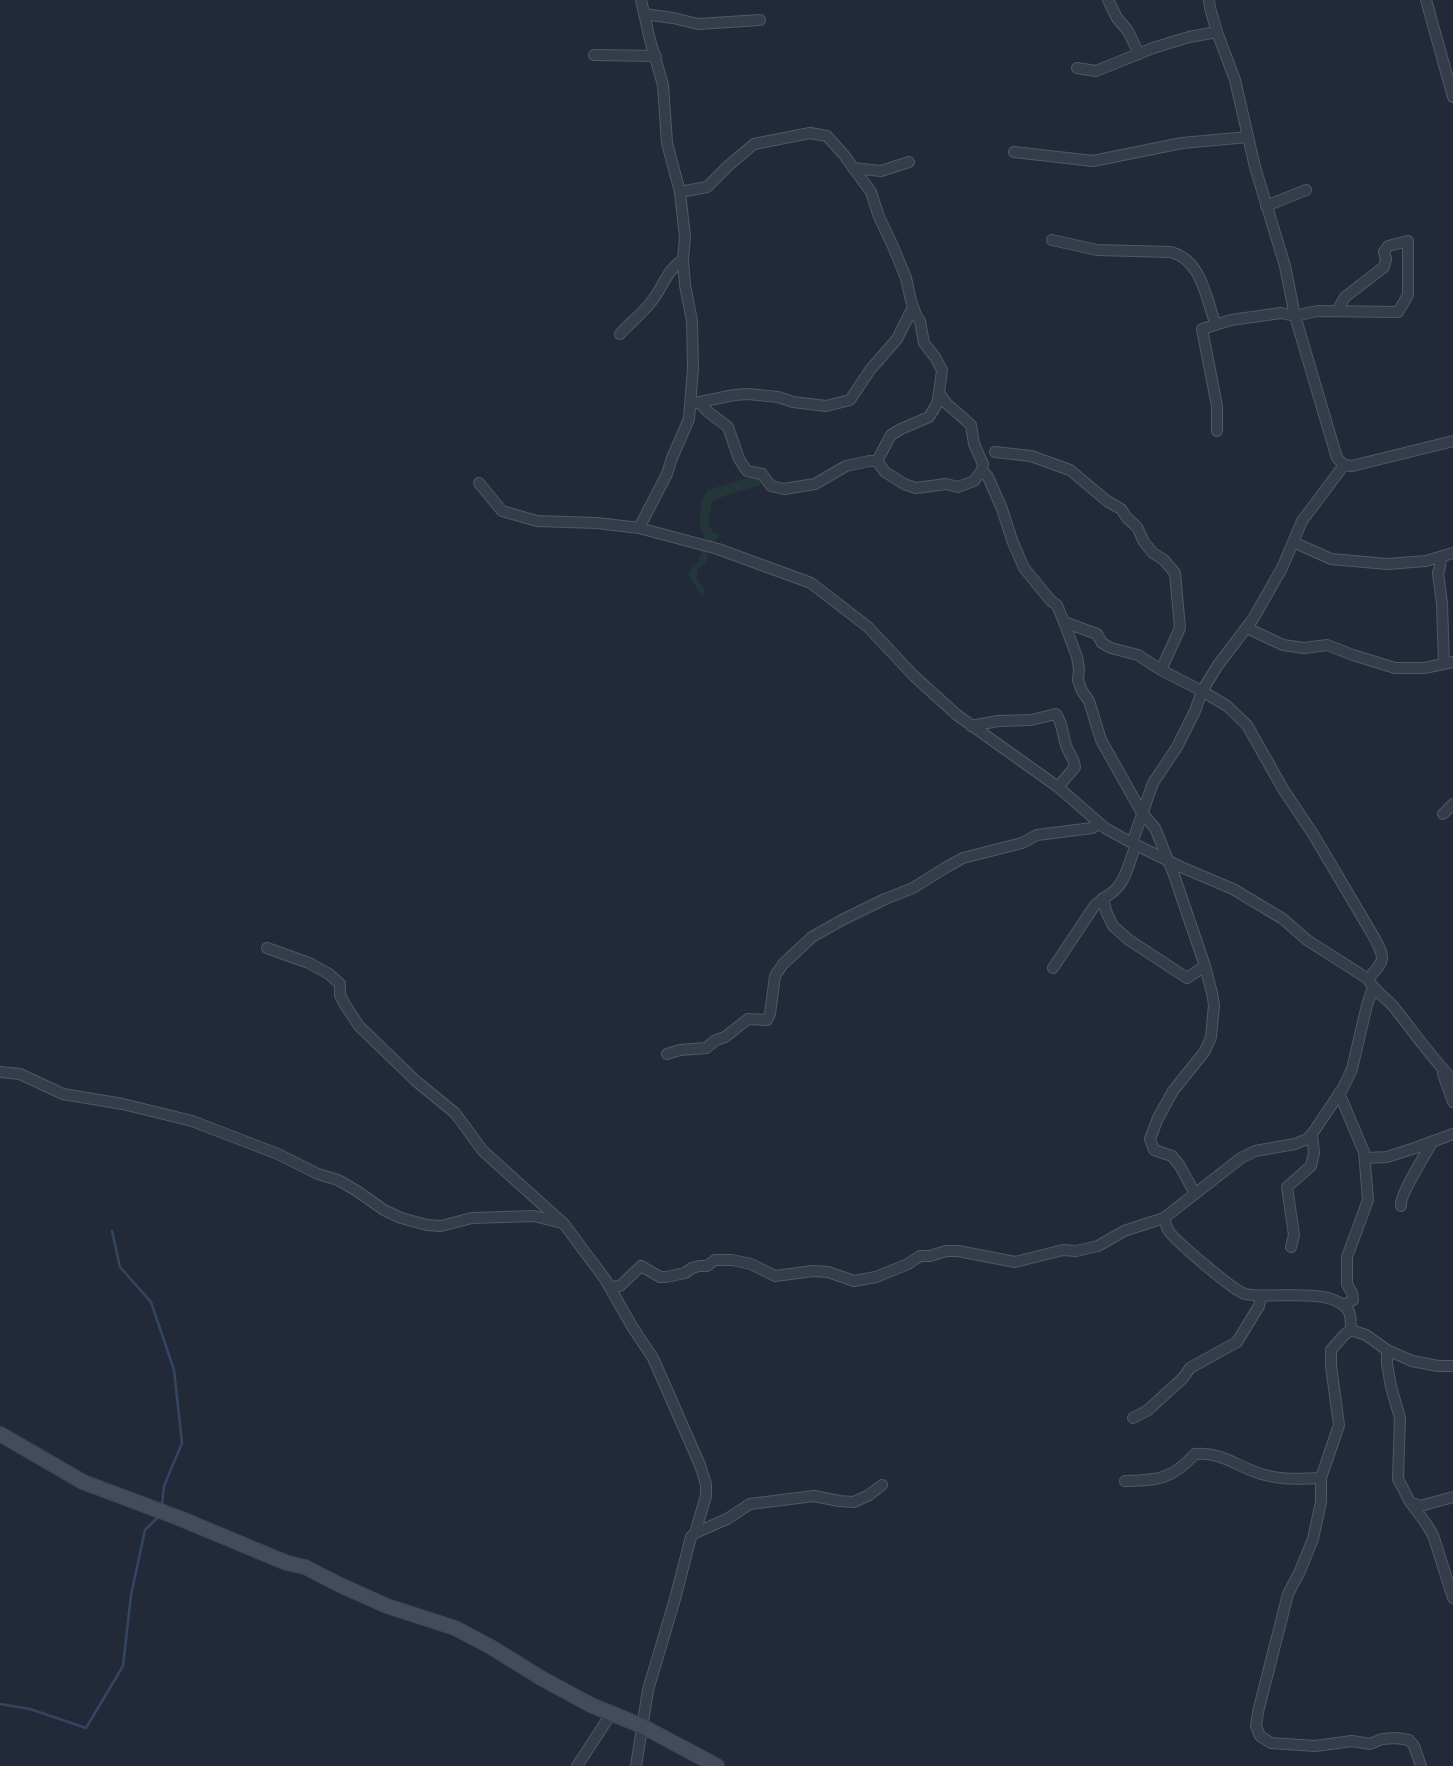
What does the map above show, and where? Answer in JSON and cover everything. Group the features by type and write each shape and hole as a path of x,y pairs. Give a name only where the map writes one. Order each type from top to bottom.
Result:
{"street":[{"path":"639,528 667,474 672,458 695,403 692,321 685,285 683,260 685,236 680,192 667,143 663,85 641,0"},
{"path":"1108,0 1116,18 1128,31 1138,54"},
{"path":"1209,0 1217,32 1235,80 1266,206 1285,266 1295,316 1337,458 1344,465 1360,465 1453,441"},
{"path":"1426,0 1453,97"},
{"path":"644,14 673,18 698,24 760,20"},
{"path":"1078,68 1096,71 1153,48 1189,37 1217,32"},
{"path":"594,55 656,56"},
{"path":"680,192 707,187 728,166 754,144 810,133 827,136 871,192 879,217 906,278 914,309 920,321 924,343 935,356 942,370 937,404 929,417 891,435 878,461"},
{"path":"1014,152 1093,161 1182,143 1248,137"},
{"path":"853,168 881,171 909,162"},
{"path":"1266,206 1306,190"},
{"path":"1052,240 1097,250 1171,252 1181,255 1190,262 1197,273 1216,325"},
{"path":"1217,431 1217,406 1202,329 1231,320 1281,313 1295,316 1317,311 1398,312 1408,295 1408,241 1388,246 1384,252 1386,259 1384,267 1345,297 1337,311"},
{"path":"620,334 650,304 656,296 666,276 677,263 683,260"},
{"path":"695,403 734,395 748,394 778,397 793,402 826,406 850,400 870,370 897,339 911,311 914,309"},
{"path":"878,461 885,472 904,484 916,488 946,484 958,487 974,481 982,470 983,464 974,444 971,425 946,403 939,393"},
{"path":"695,403 728,427 739,459 746,471 762,474 771,486 784,489 815,484 846,466 869,461 878,461"},
{"path":"995,452 1031,456 1070,470 1107,501 1121,509 1127,518 1137,527 1144,542 1153,553 1164,560 1175,572 1180,628 1161,670"},
{"path":"1053,968 1093,908 1103,898 1116,890 1121,883 1134,844 1142,813 1153,783 1177,747 1195,711 1202,691 1218,664 1247,628 1265,600 1302,521 1344,465"},
{"path":"982,470 988,476 1024,568 1057,605 1077,657 1079,669 1078,680 1082,691 1089,701 1101,740 1142,813 1155,828 1205,966 1214,1005 1211,1037 1205,1051 1174,1090 1158,1118 1150,1139 1154,1150 1172,1156 1195,1194"},
{"path":"479,483 502,511 537,520 597,523 639,528 718,549 811,583 868,627 926,688 971,726 1058,787 1099,824 1168,861 1233,889 1283,919 1307,940 1371,984 1390,1003 1439,1065 1453,1080"},
{"path":"1293,542 1331,559 1387,564 1426,561 1453,553"},
{"path":"1247,628 1282,645 1304,648 1327,645 1395,668 1424,668 1448,663 1438,573 1441,557"},
{"path":"610,1287 620,1286 641,1266 660,1277 666,1278 685,1273 692,1268 707,1266 715,1260 732,1260 751,1264 775,1276 813,1271 828,1272 854,1281 876,1277 908,1264 920,1256 930,1256 946,1251 958,1250 1015,1262 1063,1250 1076,1251 1098,1246 1124,1231 1164,1218 1241,1158 1255,1151 1295,1144 1307,1139 1312,1134 1339,1093 1352,1069 1371,984 1382,961 1383,954 1313,834 1283,789 1247,725 1227,706 1202,691 1161,670 1138,655 1111,648 1102,643 1097,634 1064,622"},
{"path":"971,726 998,721 1031,720 1056,714 1060,720 1067,749 1074,760 1075,767 1058,787"},
{"path":"1443,814 1453,804"},
{"path":"667,1054 680,1050 706,1048 716,1040 725,1037 748,1019 767,1020 770,1014 775,976 783,964 812,938 842,920 885,899 913,888 963,858 1022,843 1038,836 1092,828 1099,824"},
{"path":"1103,898 1106,911 1113,926 1129,940 1158,960 1187,978 1205,966"},
{"path":"267,948 309,963 329,974 336,980 340,984 340,995 359,1026 417,1082 455,1113 483,1151 564,1224 584,1249 610,1287 633,1328 653,1358 700,1465 706,1484 706,1496 695,1533"},
{"path":"1439,1065 1449,1086 1453,1102"},
{"path":"0,1072 20,1074 63,1094 123,1104 192,1121 278,1154 318,1174 338,1180 384,1210 401,1218 427,1225 441,1226 472,1218 534,1216 564,1224"},
{"path":"1339,1093 1364,1152 1368,1200 1347,1262 1347,1284 1352,1292 1353,1300 1346,1304 1342,1304"},
{"path":"1291,1247 1294,1235 1287,1186 1311,1166 1314,1153 1312,1134"},
{"path":"1365,1158 1387,1157 1453,1134"},
{"path":"1401,1206 1409,1185 1433,1142"},
{"path":"1164,1218 1168,1230 1203,1264 1243,1293 1261,1296 1290,1295 1327,1298 1342,1304 1350,1313 1351,1330 1332,1350 1331,1366 1339,1425 1321,1478 1321,1502 1313,1539 1300,1571 1288,1594 1260,1704 1256,1726 1260,1736 1271,1743 1288,1745 1329,1745 1352,1741 1370,1744 1382,1739 1396,1738 1409,1740 1414,1746 1421,1766"},
{"path":"1133,1418 1148,1410 1183,1378 1190,1368 1237,1342 1259,1306 1261,1296"},
{"path":"1351,1330 1366,1335 1387,1350 1412,1361 1438,1366 1453,1366"},
{"path":"1387,1350 1387,1364 1391,1387 1400,1418 1398,1479 1410,1502 1433,1535 1453,1598"},
{"path":"0,1434 83,1482 179,1518 287,1563 305,1567 340,1585 387,1606 455,1628 491,1647 547,1681 591,1705 642,1726 717,1766"},
{"path":"1125,1481 1156,1480 1178,1471 1195,1454 1207,1453 1232,1461 1265,1475 1290,1480 1321,1478"},
{"path":"636,1766 648,1690 675,1599 691,1537 695,1533 727,1519 750,1504 814,1496 839,1501 854,1502 869,1495 882,1485"},
{"path":"1410,1502 1420,1506 1453,1497"},
{"path":"577,1766 611,1714"}],"green space":[{"path":"761,474 760,485 726,495 712,502 708,524 713,532 720,535 708,550 707,561 697,570 697,579 705,590 702,596 688,574 699,561 705,539 700,524 701,502 708,490"}],"waterway":[{"path":"112,1231 120,1267 151,1302 174,1370 182,1443 164,1486 162,1505"},
{"path":"0,1704 30,1709 86,1728 123,1666 131,1595 145,1530 159,1516"}]}
